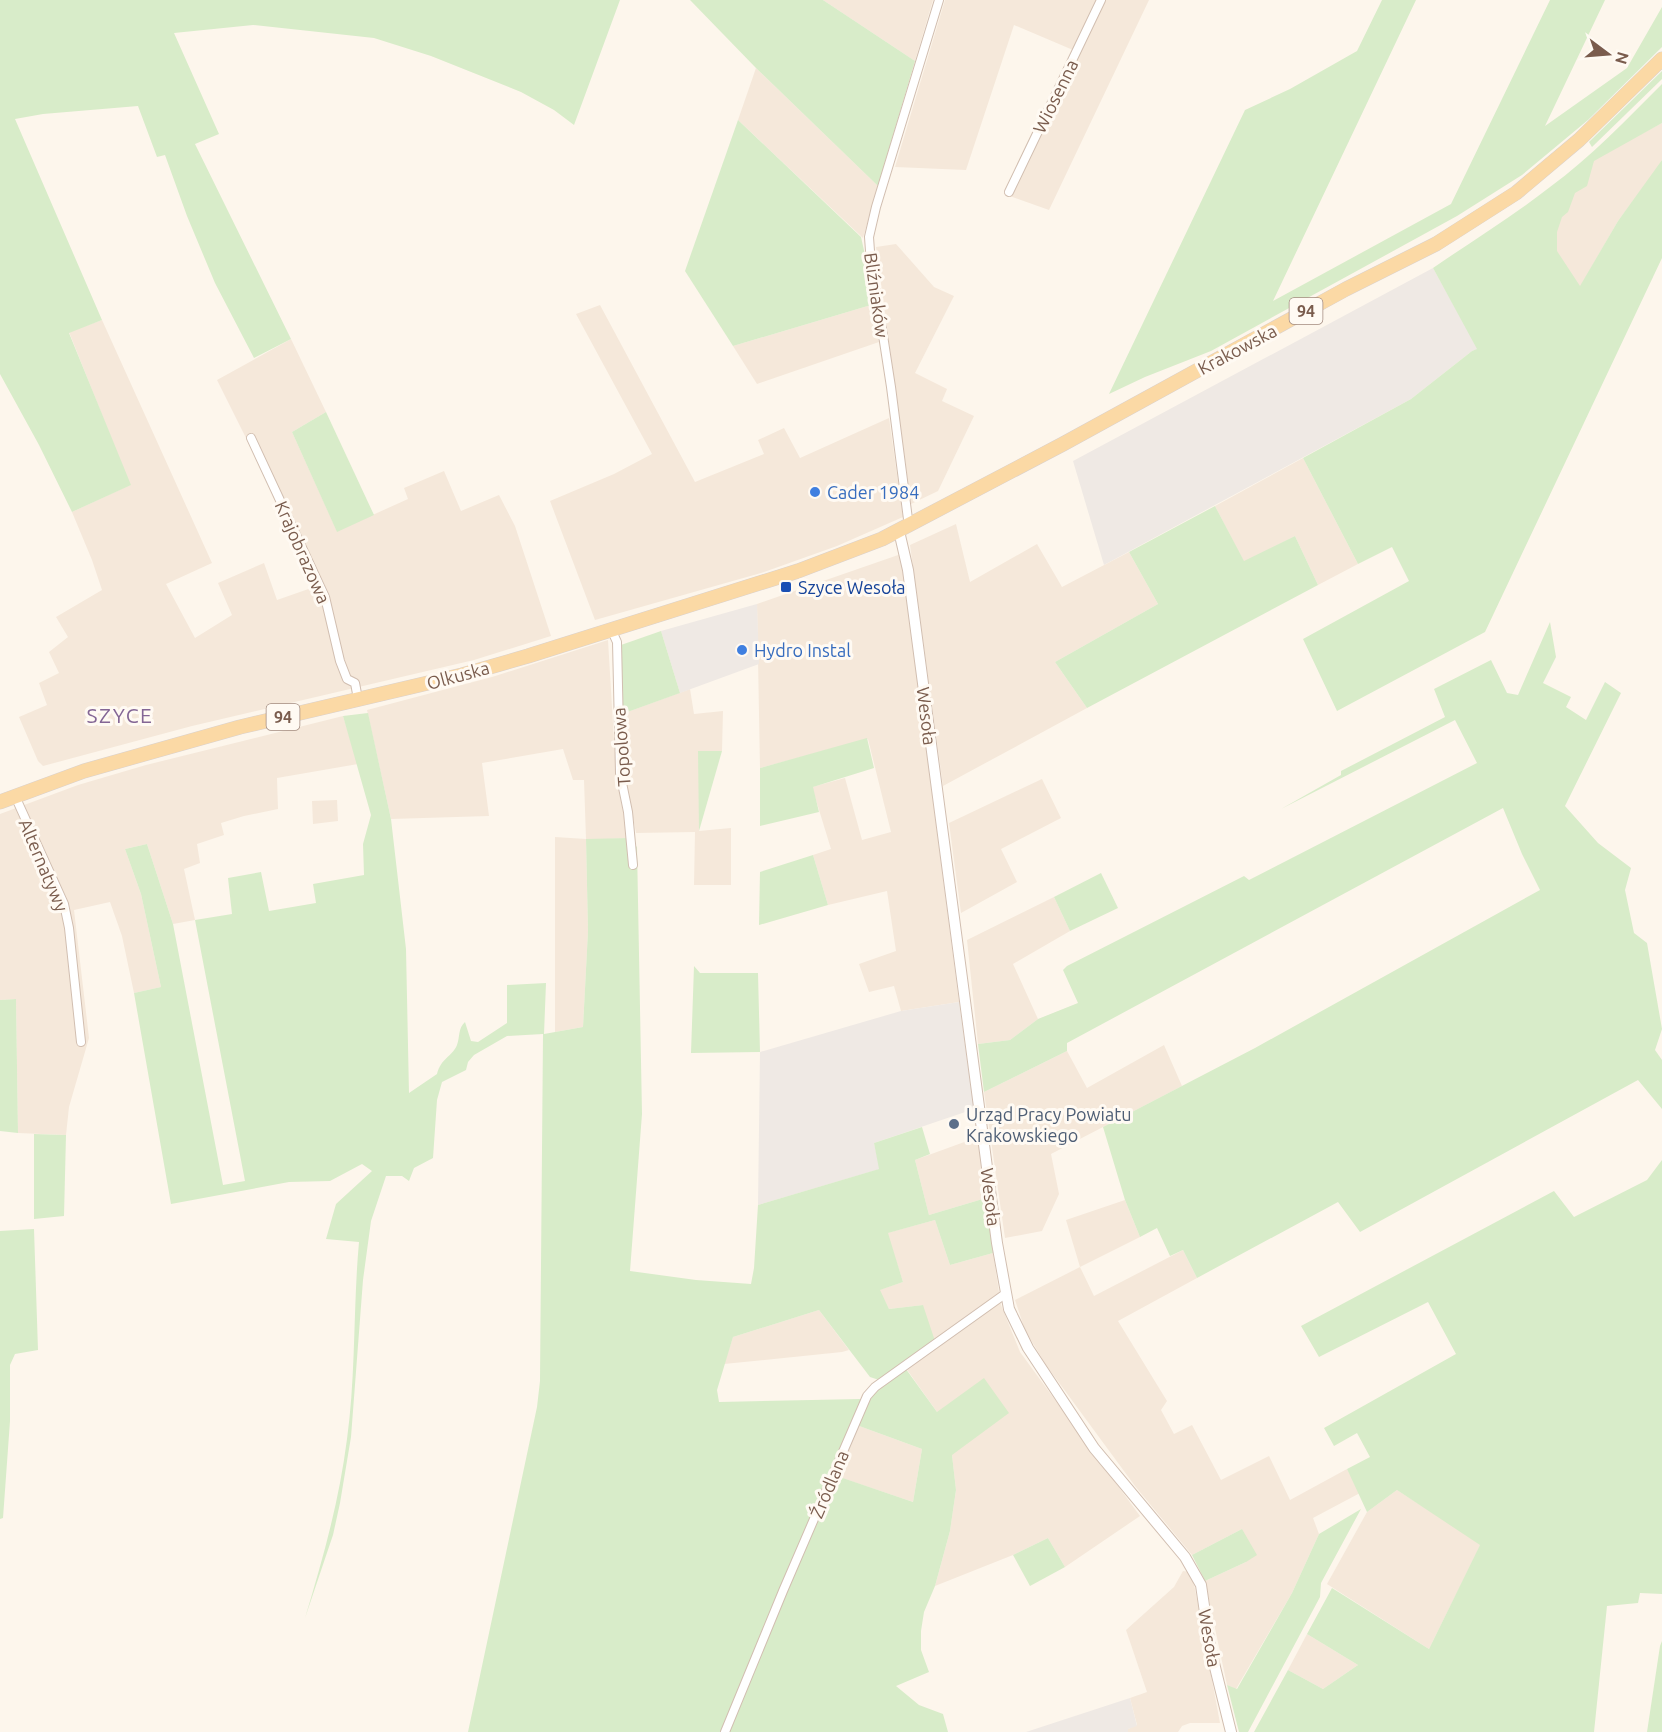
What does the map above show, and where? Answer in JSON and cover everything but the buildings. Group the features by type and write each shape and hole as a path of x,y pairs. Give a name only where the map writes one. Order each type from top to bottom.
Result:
{"main road":[{"name":"Krakowska","path":"904,529 1346,289 1436,244 1516,193 1580,140 1662,59"},
{"name":"Olkuska","path":"0,802 84,771 195,740 462,675 798,571 904,529"}],"street":[{"name":"Bliźniaków","path":"904,529 891,387 869,237 939,0"},
{"name":"Wiosenna","path":"1009,192 1101,0"},
{"name":"Krajobrazowa","path":"251,438 325,597 340,661 347,679 355,683 358,699"},
{"name":"Wesoła","path":"904,529 1005,1294 1015,1323 1029,1348 1093,1446 1185,1557 1201,1585 1210,1647 1231,1732"},
{"name":"Topolowa","path":"611,630 617,642 620,773 628,812 633,865"},
{"name":"Alternatywy","path":"15,796 64,904 69,928 81,1042"},
{"name":"Źródlana","path":"725,1732 867,1396 891,1376 1005,1294"}],"shaded area":[{"path":"823,0 933,0 915,61"},
{"path":"945,0 1149,0 1049,210 1004,194 1073,50 1014,25 966,170 895,167"},
{"path":"756,68 878,186 863,238 738,120"},
{"path":"1662,123 1662,160 1659,166 1618,221 1580,287 1549,240 1563,183 1603,154"},
{"path":"896,244 934,287 954,296 915,373 947,389 942,401 974,416 938,491 911,504 876,247"},
{"path":"1433,268 1478,349 1472,351 1411,399 1104,565 1073,461"},
{"path":"600,305 695,482 764,454 758,440 784,428 800,458 889,418 903,517 837,546 761,573 595,620 550,501 614,474 652,454 576,314"},
{"path":"871,305 879,342 757,384 733,346"},
{"path":"102,320 212,563 166,584 195,638 232,615 218,583 264,563 277,600 317,586 217,380 291,339 326,412 292,432 337,531 408,499 404,488 444,471 461,511 499,495 515,526 551,636 474,660 192,726 43,766 38,761 19,717 47,705 39,683 59,673 49,652 68,637 56,617 102,590 72,512 130,485 69,332"},
{"path":"1303,458 1358,564 1318,585 1295,536 1244,562 1215,506"},
{"path":"956,524 970,582 1037,544 1062,587 1129,552 1158,604 1055,662 1087,708 943,786 910,545"},
{"path":"901,554 959,1002 901,1011 894,986 869,992 859,964 896,951 887,891 828,905 813,855 831,849 812,787 845,778 862,840 891,832 868,739 760,768 757,604"},
{"path":"757,604 759,664 680,693 661,631"},
{"path":"608,640 616,774 628,838 586,840 588,931 583,1027 555,1032 555,837 586,839 584,780 573,780 563,749 482,763 489,816 391,819 367,710 492,677"},
{"path":"690,689 694,714 723,711 722,751 699,751 699,831 731,828 731,885 694,885 695,832 636,833 623,764 622,714"},
{"path":"343,716 358,764 277,778 278,809 221,823 224,835 197,844 200,863 184,869 195,920 173,924 147,844 125,849 141,894 161,987 134,993 122,936 110,902 74,910 89,1038 69,1107 66,1135 18,1133 16,999 0,1000 0,814 78,785 146,765"},
{"path":"1042,779 1061,818 1001,849 1017,882 961,913 949,823"},
{"path":"337,800 338,821 313,824 312,801"},
{"path":"1054,897 1070,931 1013,964 1038,1019 1010,1040 978,1044 967,940"},
{"path":"959,1002 974,1109 874,1143 880,1169 758,1205 760,1052 901,1011"},
{"path":"1164,1045 1182,1086 1051,1154 1059,1194 1042,1231 1005,1238 984,1092 1067,1051 1087,1088"},
{"path":"978,1137 986,1198 929,1215 915,1160"},
{"path":"1125,1200 1140,1237 1080,1267 1066,1220"},
{"path":"935,1220 950,1265 993,1253 1001,1305 1020,1352 1140,1516 1065,1567 1048,1538 1013,1555 935,1586 950,1531 956,1490 952,1455 937,1412 903,1364 923,1305 889,1309 879,1290 903,1282 887,1233"},
{"path":"1183,1250 1197,1278 1118,1321 1167,1401 1161,1410 1174,1434 1192,1425 1221,1480 1269,1456 1290,1500 1347,1469 1360,1493 1313,1518 1319,1534 1292,1593 1236,1689 1227,1685 1205,1581 1246,1562 1242,1529 1192,1555 1135,1486 1046,1365 1025,1330 1015,1300 1080,1267 1094,1296"},
{"path":"819,1310 849,1350 724,1364 733,1337"},
{"path":"851,1423 922,1449 913,1502 830,1474"},
{"path":"1397,1490 1481,1544 1429,1649 1327,1584 1367,1512"},
{"path":"1183,1571 1190,1572 1195,1589 1220,1723 1190,1723 1182,1726 1178,1732 1128,1732 1128,1729 1137,1725 1130,1698 1147,1692 1126,1630 1174,1587"},
{"path":"1307,1634 1358,1665 1323,1689 1288,1670"},
{"path":"1130,1698 1137,1726 1128,1729 1128,1732 1026,1732"}],"green space":[{"path":"0,0 620,0 574,125 554,110 521,92 431,56 374,38 253,25 174,33 219,134 195,144 291,339 254,358 215,283 165,155 157,157 138,106 43,114 15,119 102,320 69,333 131,485 72,512 0,374"},
{"path":"690,0 823,0 915,61 878,186 756,68"},
{"path":"1382,0 1416,0 1273,301 1451,204 1550,0 1605,0 1545,126 1627,68 1662,7 1662,47 1588,120 1522,175 1457,216 1211,351 1109,394 1245,110 1290,89 1357,51"},
{"path":"1662,71 1662,79 1592,147 1589,142"},
{"path":"1662,84 1662,123 1594,161 1587,186 1575,193 1557,232 1557,251 1580,286 1618,221 1662,160 1662,258 1485,632 1337,711 1303,639 1409,581 1392,547 1358,564 1303,458 1411,399 1477,349 1433,268 1522,208 1580,163"},
{"path":"738,120 861,237 868,268 871,305 733,346 685,271"},
{"path":"326,412 374,515 337,532 292,432"},
{"path":"1215,506 1244,561 1295,536 1318,585 1087,708 1055,662 1158,604 1129,552"},
{"path":"1550,622 1556,657 1543,683 1571,697 1566,707 1586,720 1605,682 1621,693 1565,806 1598,843 1631,868 1625,890 1634,933 1647,943 1662,1029 1655,1050 1662,1060 1662,1109 1638,1080 1360,1232 1338,1202 1197,1278 1183,1250 1170,1256 1157,1228 1140,1237 1125,1200 1103,1127 1255,1048 1540,890 1503,808 1067,1043 1067,1051 984,1092 978,1044 1010,1040 1038,1019 1078,1003 1063,970 1067,966 1244,876 1249,880 1477,763 1455,720 1281,809 1341,775 1341,771 1445,717 1434,689 1491,660 1507,693 1518,695"},
{"path":"661,631 680,693 622,714 621,645"},
{"path":"368,713 391,819 406,949 409,1093 437,1074 441,1064 455,1049 461,1027 465,1022 471,1041 478,1042 507,1023 507,985 546,983 544,1034 583,1027 588,931 586,839 628,838 637,847 642,1114 630,1271 696,1280 751,1284 758,1205 879,1169 874,1143 922,1127 930,1154 915,1160 929,1215 986,1198 993,1253 950,1265 935,1220 888,1233 903,1282 880,1290 889,1309 923,1305 935,1341 903,1365 937,1412 984,1378 1009,1413 952,1455 956,1490 950,1531 935,1586 924,1612 921,1631 921,1650 929,1672 896,1686 919,1705 943,1714 948,1732 468,1732 537,1407 540,1381 543,1034 507,1036 474,1055 468,1062 466,1070 442,1082 437,1100 433,1158 414,1168 409,1181 402,1176 386,1176 371,1221 363,1280 351,1437 340,1503 333,1535 305,1618 340,1485 352,1390 359,1242 326,1239 336,1204 372,1171 362,1164 330,1181 289,1182 171,1204 134,993 161,987 141,894 125,849 147,844 173,924 223,1185 245,1181 195,920 232,914 228,878 261,872 269,911 316,903 313,884 364,875 363,844 371,815 343,716","holes":["819,1310 870,1377 879,1380 861,1399 719,1402 717,1390 733,1337","851,1423 922,1449 913,1502 831,1474"]},
{"path":"867,738 874,768 813,787 819,812 760,826 760,768"},
{"path":"698,751 722,751 699,831"},
{"path":"813,855 828,905 759,925 760,872"},
{"path":"1101,873 1118,908 1070,931 1054,897"},
{"path":"694,966 700,973 758,973 760,1052 691,1053"},
{"path":"16,999 18,1133 0,1131 0,1000"},
{"path":"34,1134 66,1135 64,1216 34,1219"},
{"path":"1662,1160 1662,1594 1640,1593 1638,1603 1607,1606 1594,1732 1254,1732 1288,1670 1323,1689 1358,1665 1307,1634 1332,1588 1429,1649 1480,1545 1397,1490 1367,1512 1347,1469 1370,1457 1357,1433 1334,1446 1324,1428 1456,1354 1428,1302 1319,1357 1301,1326 1554,1191 1574,1217 1647,1180"},
{"path":"34,1229 38,1350 15,1354 10,1365 10,1421 3,1518 0,1519 0,1231"},
{"path":"1361,1509 1321,1583 1320,1597 1248,1732 1239,1732 1227,1685 1237,1689 1292,1593 1319,1534"},
{"path":"1242,1529 1257,1555 1205,1581 1192,1555"},
{"path":"1048,1538 1065,1567 1030,1586 1013,1555"},
{"path":"1662,1641 1662,1732 1647,1732 1660,1646"}],"place":[{"name":"Cader 1984","path":"815,492"},
{"name":"Szyce Wesoła","path":"786,587"},
{"name":"Hydro Instal","path":"742,650"},
{"name":"Urząd Pracy Powiatu Krakowskiego","path":"954,1124"}],"district":[{"name":"SZYCE","path":"120,715"}]}
